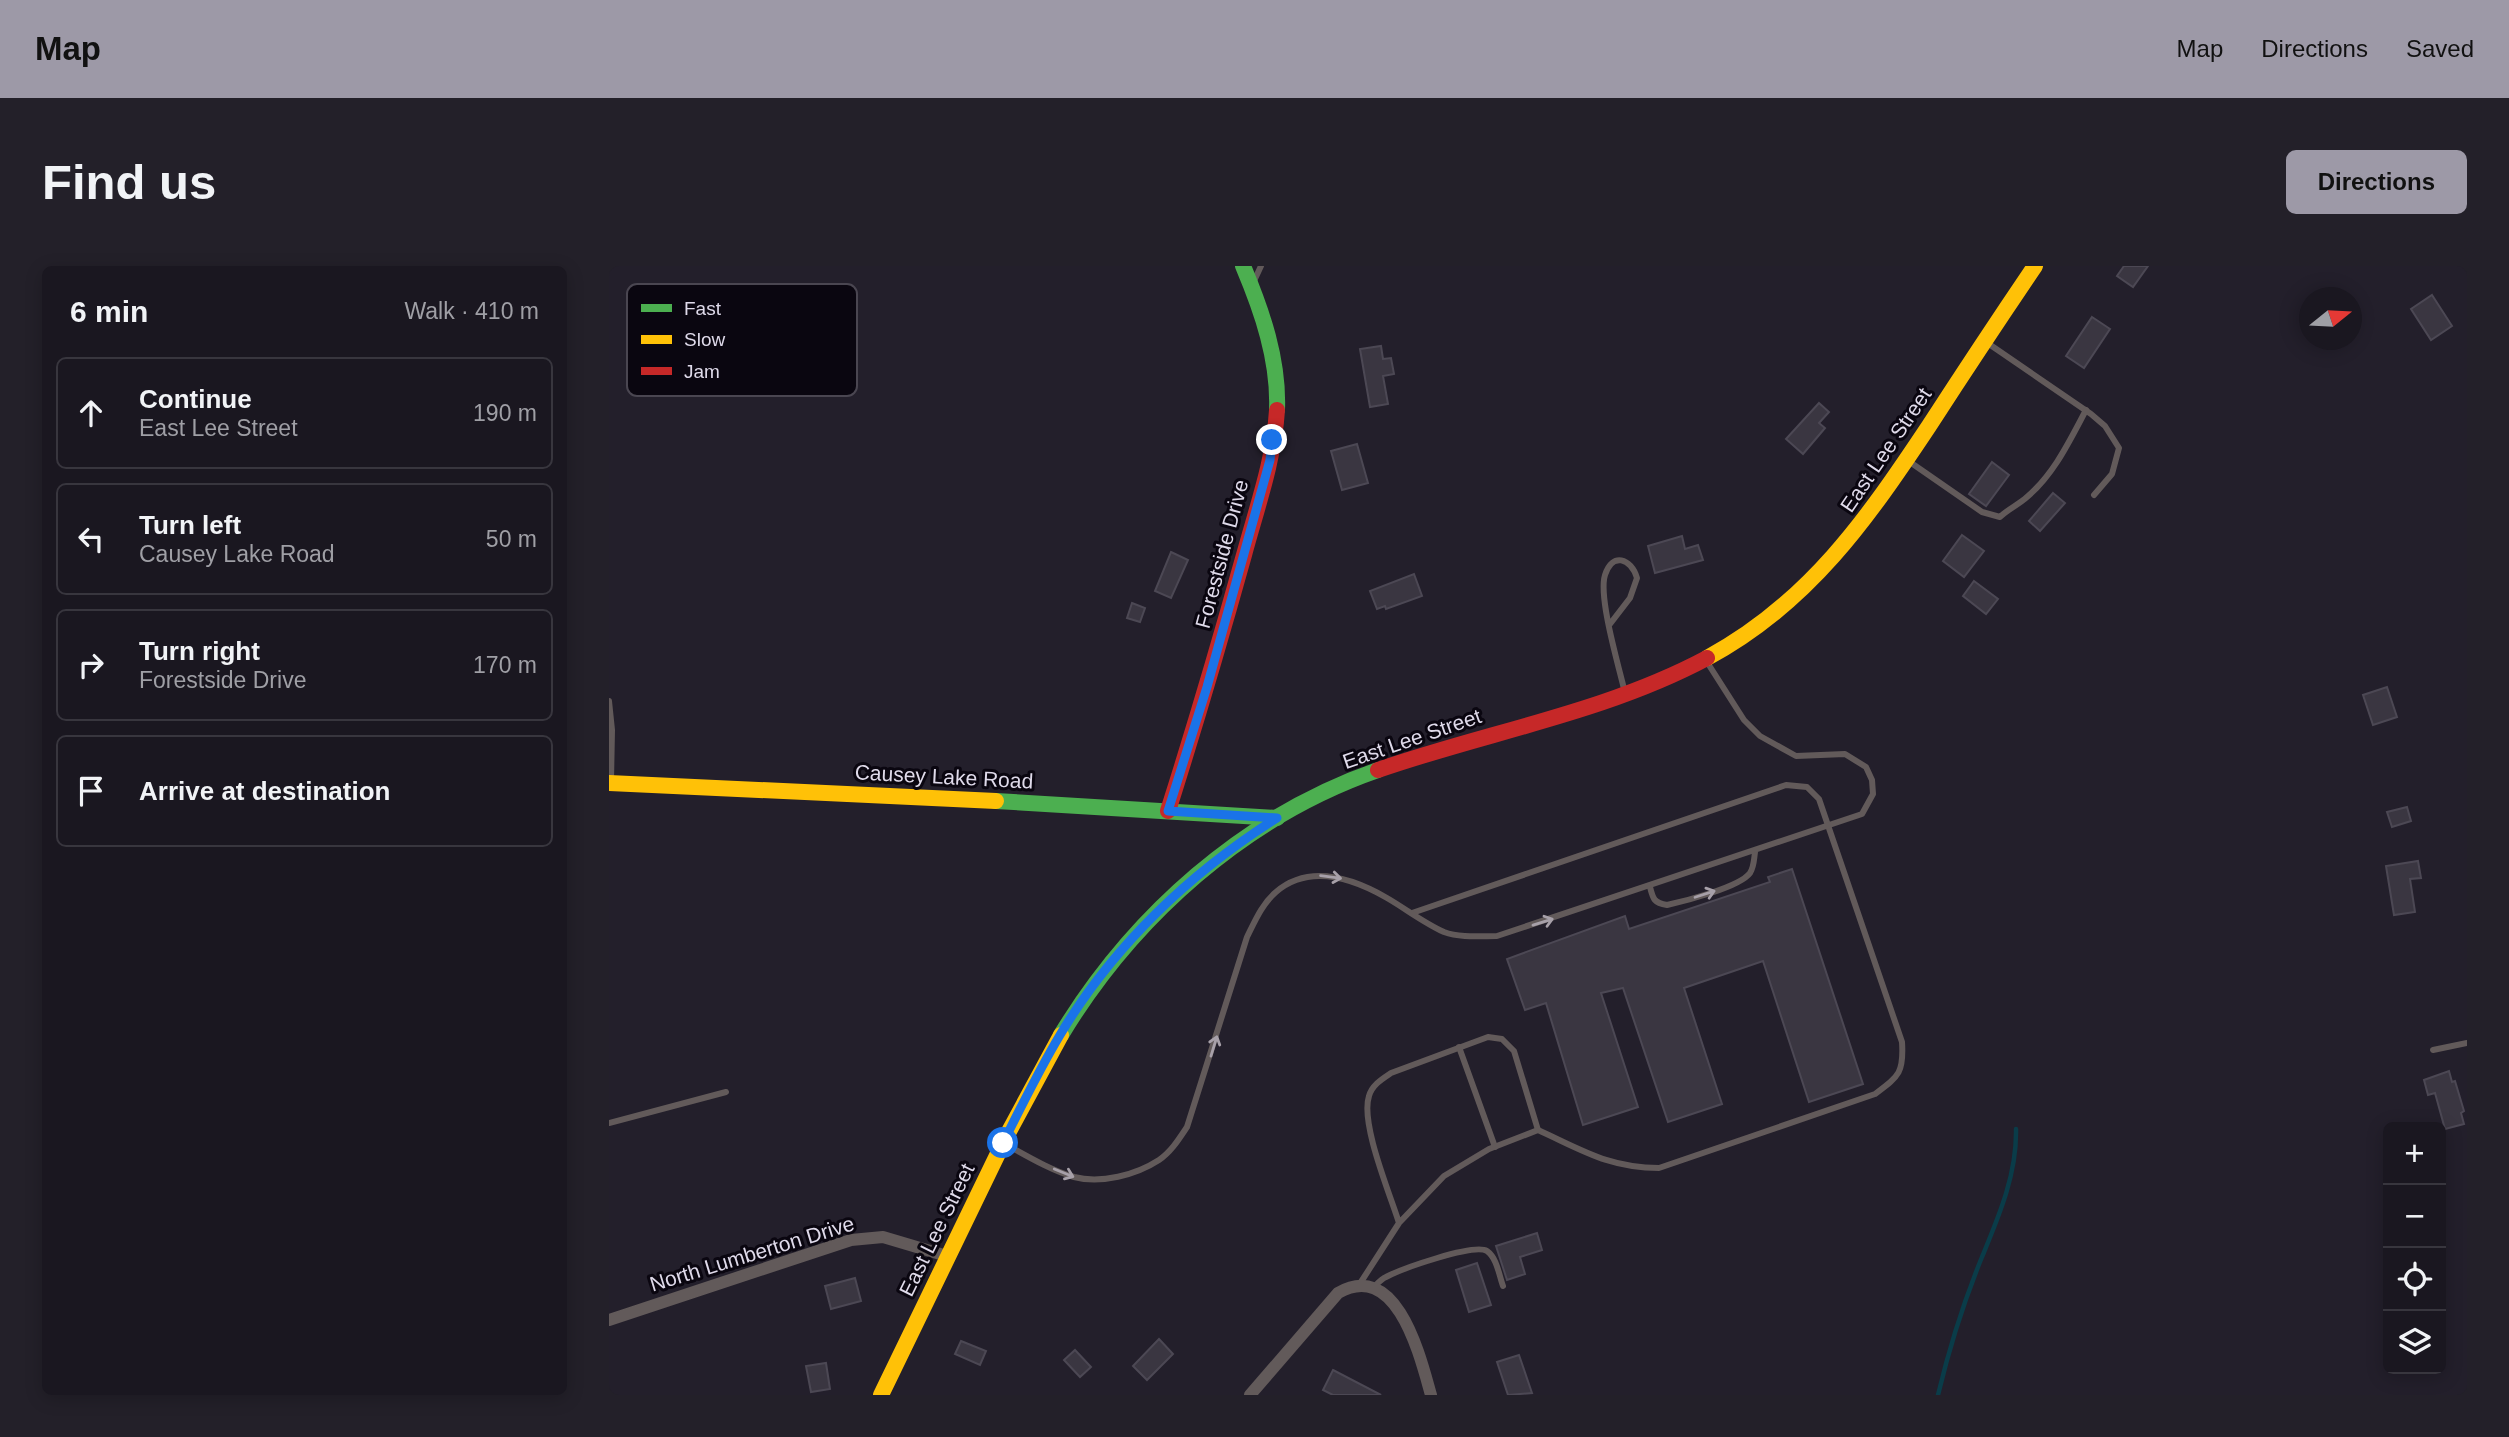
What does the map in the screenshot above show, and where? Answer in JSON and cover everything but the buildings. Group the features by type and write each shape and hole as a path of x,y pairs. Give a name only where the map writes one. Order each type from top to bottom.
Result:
{"street":[{"name":"Forestside Drive","path":"1168,811 1207,687 1270,460 1277,407 1276,375 1262,311 1243,266"},
{"name":"East Lee Street","path":"881,1395 947,1255 1059,1035 1123,947 1161,908 1237,843 1294,807 1395,762 1625,695 1657,683 1705,660 1768,620 1809,584 1858,529 2035,266"},
{"name":"Causey Lake Road","path":"610,783 915,796 1277,818"},
{"name":"North Lumberton Drive","path":"609,1320 851,1240 883,1237 947,1255"},
{"path":"1249,1395 1338,1293 1359,1285 1375,1288 1391,1300 1402,1316 1419,1353 1431,1395"}],"lane":[{"path":"1252,286 1261,266"},
{"path":"1985,341 2105,426 2119,448 2112,474 2094,495"},
{"path":"1906,460 1982,512 2000,517 2028,497 2044,480 2056,465 2086,410"},
{"path":"1610,624 1630,598 1637,578 1630,563 1625,560 1617,561 1605,572 1603,582 1605,603 1625,695"},
{"path":"1003,1143 1046,1166 1076,1178 1119,1177 1160,1159 1175,1145 1187,1127 1247,937 1260,911 1277,891 1302,878 1325,875 1356,881 1445,932 1472,937 1497,936 1755,852 1862,814 1873,794 1872,780 1866,767 1845,754 1796,756 1760,736 1744,720 1705,660"},
{"path":"609,701 612,730 610,783"},
{"path":"1359,1285 1399,1223 1444,1176 1495,1147 1538,1130 1608,1163 1634,1168 1659,1168 1875,1094 1896,1078 1903,1063 1902,1042 1829,827 1819,799 1807,787 1786,785 1412,913"},
{"path":"1650,887 1654,901 1667,905 1726,887 1748,876 1753,870 1755,852"},
{"path":"1399,1223 1366,1114 1369,1094 1378,1081 1391,1073 1488,1037 1502,1039 1514,1051 1538,1130"},
{"path":"2433,1051 2467,1043"},
{"path":"1459,1048 1495,1147"},
{"path":"609,1123 726,1093"},
{"path":"1375,1288 1384,1278 1402,1271 1478,1249 1485,1250 1493,1257 1503,1286"}],"waterway":[{"path":"1938,1395 1963,1308 2006,1194 2014,1162 2016,1129"}],"traffic: fast":[{"path":"1243,266 1268,336 1275,373 1277,410"},
{"path":"1061,1035 1122,950 1158,911 1197,875 1282,814 1329,790 1378,770"},
{"path":"996,801 1277,818"}],"traffic: slow":[{"path":"1707,658 1776,612 1833,556 1883,494 2035,266"},
{"path":"609,783 996,801"},
{"path":"881,1395 1006,1137 1061,1035"}],"traffic: jam":[{"path":"1168,811 1264,483 1277,410"},
{"path":"1378,770 1586,708 1668,677 1707,658"}],"route":[{"path":"1003,1143 1059,1035 1123,947 1161,908 1237,843 1277,818 1168,811 1207,687 1270,460 1272,440"}]}
